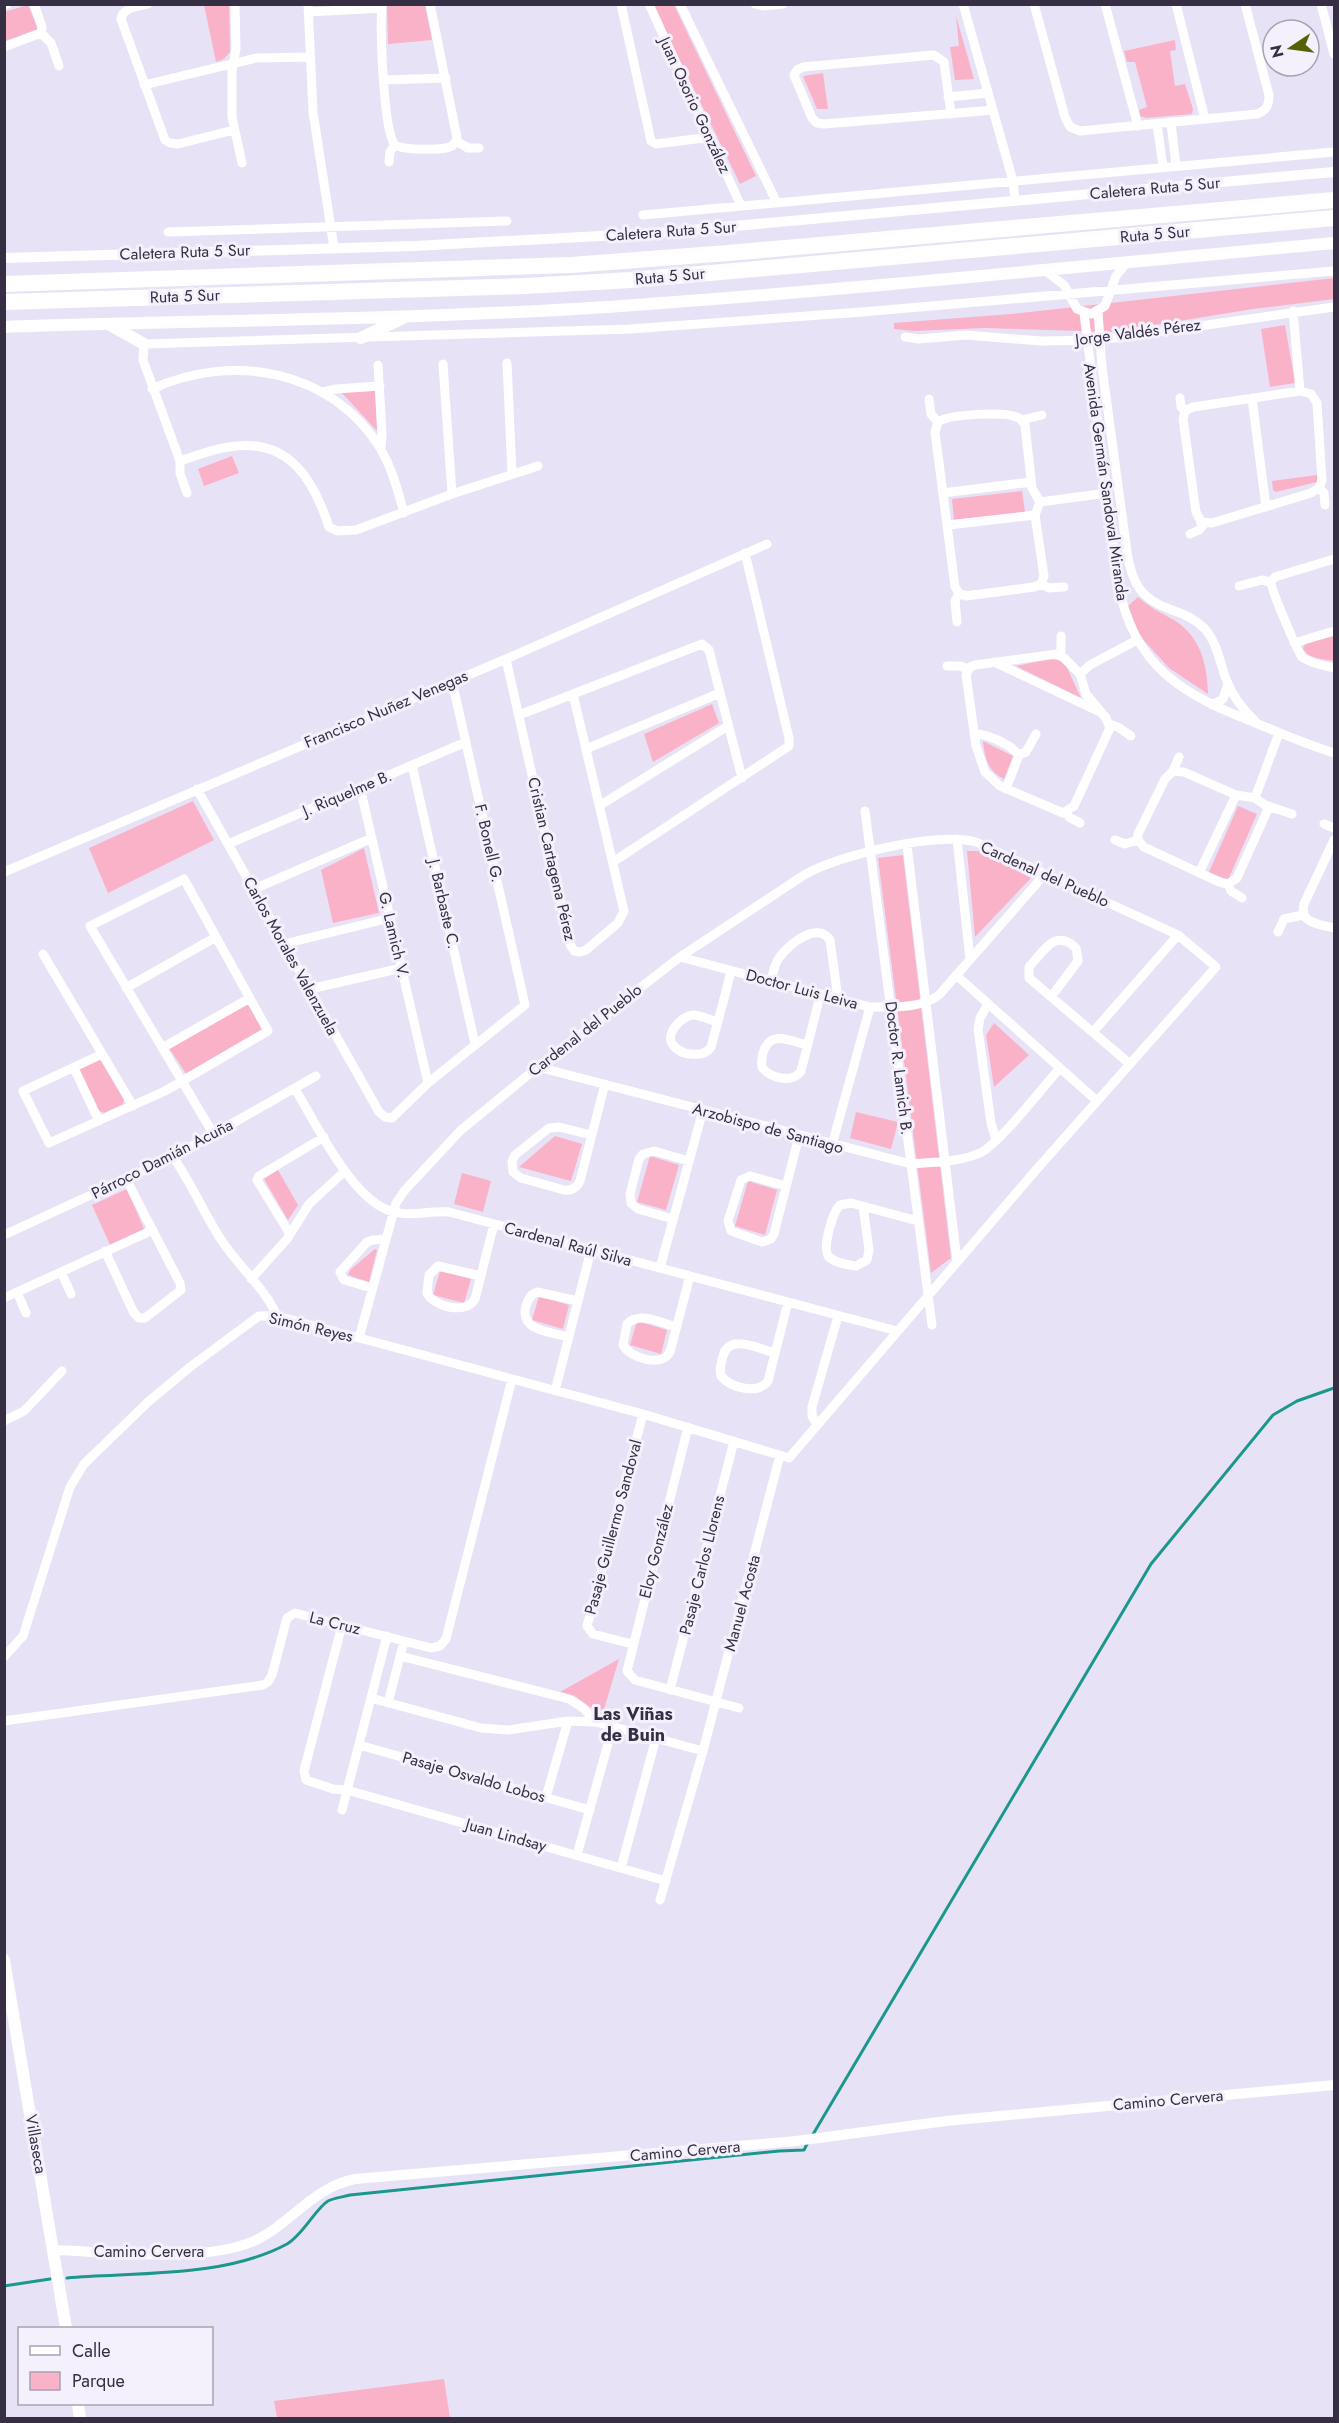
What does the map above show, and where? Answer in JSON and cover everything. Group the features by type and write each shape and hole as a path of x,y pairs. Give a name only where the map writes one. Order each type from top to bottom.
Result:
{"highway":[{"name":"Ruta 5 Sur","path":"4,284 571,265 728,254 1335,200"},
{"name":"Ruta 5 Sur","path":"4,302 525,286 631,280 1335,218"}],"main road":[{"path":"4,327 606,307 1335,243"},
{"path":"361,338 408,315"},
{"path":"107,323 144,344"},
{"name":"Villaseca","path":"4,1960 66,2327"}],"street":[{"path":"34,4 42,27 41,33"},
{"path":"148,4 126,10 121,17 164,138 170,143 178,144 234,130"},
{"path":"235,4 235,62 232,71 234,130 242,163"},
{"path":"334,248 313,112 308,8 382,6 384,80 390,134 395,145 405,149 447,147 456,141 458,134 430,4"},
{"name":"Juan Osorio González","path":"649,4 741,206"},
{"name":"Juan Osorio González","path":"680,4 777,202"},
{"path":"755,5 783,4"},
{"path":"963,4 1012,181 1015,201"},
{"path":"1034,4 1065,117 1070,127 1080,131 1264,112 1269,103 1269,95 1245,4"},
{"path":"1105,4 1138,126"},
{"path":"1176,4 1204,119"},
{"path":"1321,4 1335,54"},
{"path":"623,6 653,143 711,137"},
{"path":"4,47 41,33"},
{"path":"41,33 51,43 59,66"},
{"path":"951,114 944,62 940,57 932,55 803,68 795,72 795,81 812,118 817,123 824,124 951,114 992,110"},
{"path":"144,85 256,58 309,57"},
{"path":"384,80 446,78"},
{"path":"948,97 987,93"},
{"path":"1171,123 1176,166"},
{"path":"1157,124 1163,167"},
{"path":"456,141 468,148 479,148"},
{"path":"389,162 390,152 395,145"},
{"path":"643,215 1335,152"},
{"name":"Caletera Ruta 5 Sur","path":"4,258 504,242 657,233 1335,172"},
{"path":"655,214 657,233"},
{"path":"168,232 507,221"},
{"path":"1043,269 1058,280 1075,306 1084,313 1098,312 1107,303 1116,276 1128,261"},
{"path":"187,493 180,473 180,461 143,360 144,344 630,329 1335,271"},
{"name":"Jorge Valdés Pérez","path":"906,337 919,339 966,335 1023,341 1087,341 1335,307"},
{"path":"1293,311 1300,391"},
{"name":"Avenida Germán Sandoval Miranda","path":"1098,312 1111,432 1133,579 1139,590 1152,601 1188,616 1205,629 1216,646 1228,684 1241,706 1259,724"},
{"name":"Avenida Germán Sandoval Miranda","path":"1084,313 1121,599 1137,640 1168,677 1188,692 1212,705 1279,733 1335,753"},
{"path":"507,363 512,473"},
{"path":"443,364 452,494"},
{"path":"378,365 381,450"},
{"path":"152,389 199,374 218,371 253,370 299,380 323,392 356,417 381,450 395,481 404,513"},
{"path":"323,392 336,389 380,387"},
{"path":"1185,411 1193,407 1300,391 1311,394 1317,403 1322,480 1320,488 1314,492 1205,523 1199,530 1190,534"},
{"path":"1180,398 1181,407 1185,411"},
{"path":"1252,398 1266,507"},
{"path":"929,399 931,414 938,422"},
{"path":"1185,411 1184,419 1196,512 1199,519 1205,523"},
{"path":"1040,502 1035,515 1044,576 1041,584 1034,587 966,596 959,593 955,587 935,432 938,422 947,418 980,415 1012,416 1022,420 1042,415"},
{"path":"1022,420 1025,425 1031,482 1040,502"},
{"path":"1100,434 1111,432"},
{"path":"180,461 228,447 249,445 272,450 288,458 302,472 319,499 329,527 337,531 356,530 452,494 538,466"},
{"path":"943,493 1031,482"},
{"path":"1320,488 1325,505"},
{"path":"1040,502 1107,494"},
{"path":"948,525 1035,515"},
{"name":"Francisco Nuñez Venegas","path":"4,872 767,544"},
{"path":"613,862 789,746 746,554"},
{"path":"1335,559 1278,576 1271,582 1270,588 1284,615 1298,652 1308,661 1335,668"},
{"path":"1239,586 1262,580 1271,582"},
{"path":"1041,584 1050,588 1064,587"},
{"path":"1121,599 1139,590"},
{"path":"957,622 955,601 959,593"},
{"path":"1294,643 1335,631"},
{"path":"1061,636 1061,655 1080,674 1084,700"},
{"path":"1080,674 1090,665 1137,640"},
{"path":"519,716 699,644 708,648 742,778"},
{"path":"994,662 1084,700 1106,717 1109,724 1108,736 1074,806 1066,812 1056,812 1006,789 990,778 982,766 974,734 966,675 973,666 994,662 1017,659 1061,655"},
{"name":"Cristian Cartagena Pérez","path":"506,658 570,944 577,952 586,950 622,918 623,906 573,694"},
{"path":"1013,671 1013,664 1017,659"},
{"path":"947,666 961,666 968,670"},
{"name":"F. Bonell G.","path":"452,681 525,1005 475,1044"},
{"path":"1212,705 1223,699 1228,684"},
{"path":"586,749 720,693"},
{"path":"1109,724 1131,736"},
{"path":"599,806 728,726"},
{"path":"1256,798 1279,733"},
{"path":"974,734 983,734 1019,755"},
{"path":"1006,789 1019,755 1026,752 1036,734"},
{"name":"J. Riquelme B.","path":"228,844 466,742"},
{"path":"1179,757 1139,831 1138,840 1144,848 1222,884 1228,884 1237,878 1269,807"},
{"name":"J. Barbaste C.","path":"412,765 475,1044"},
{"path":"1173,771 1184,772 1236,795 1256,798 1269,807 1292,814"},
{"name":"G. Lamich V.","path":"360,787 429,1083"},
{"name":"Carlos Morales Valenzuela","path":"197,789 379,1112 389,1118 396,1116 429,1083"},
{"path":"1199,873 1236,795"},
{"name":"Doctor R. Lamich B.","path":"865,811 932,1325"},
{"path":"1066,812 1069,818 1080,823"},
{"path":"1324,824 1335,828"},
{"path":"254,889 372,838"},
{"path":"957,839 970,959"},
{"name":"Cardenal del Pueblo","path":"359,1338 393,1212 401,1196 456,1136 538,1067 680,957 814,869 846,856 957,839 983,845 1178,935 1216,967 1096,1101 818,1424 784,1456"},
{"path":"1115,840 1125,844 1138,840"},
{"path":"1303,915 1304,904 1335,840"},
{"path":"907,845 957,1261"},
{"path":"926,1002 939,995 1045,873"},
{"path":"102,1054 23,1091 49,1143 182,1082 268,1031 184,879 90,926 182,1082 214,1134"},
{"path":"1228,884 1231,891 1242,898"},
{"path":"1303,915 1311,922 1335,928"},
{"path":"1278,932 1284,919 1303,915"},
{"path":"284,944 390,918"},
{"path":"771,981 777,961 784,951 812,932 823,933 831,944 838,999"},
{"path":"1093,1032 1178,935"},
{"path":"126,988 216,937"},
{"path":"1051,997 1078,961 1076,948 1064,939 1052,942 1028,970 1029,978 1051,997 1093,1032 1130,1064"},
{"path":"43,954 133,1106"},
{"name":"Doctor Luis Leiva","path":"680,957 870,1007 891,1007 926,1002"},
{"path":"310,989 402,968"},
{"path":"718,1022 694,1015 686,1017 672,1030 671,1044 697,1055 705,1053 711,1047 718,1022 731,971"},
{"path":"956,975 1096,1101"},
{"path":"807,1045 777,1038 771,1039 765,1046 762,1067 767,1073 787,1078 795,1077 801,1071 821,994"},
{"path":"162,1048 250,998"},
{"path":"988,1004 980,1018 978,1029 990,1123 996,1140"},
{"path":"832,1144 870,1007"},
{"path":"429,1083 475,1044"},
{"name":"Arzobispo de Santiago","path":"538,1067 911,1164 945,1161 979,1154 996,1140 1060,1068"},
{"path":"74,1068 99,1121"},
{"name":"Párroco Damián Acuña","path":"4,1235 173,1157 316,1076"},
{"path":"591,1135 559,1127 549,1128 515,1155 512,1161 513,1172 518,1177 564,1190 573,1188 580,1180 605,1084"},
{"name":"Cardenal Raúl Silva","path":"295,1089 345,1171 368,1199 377,1206 393,1212 411,1214 443,1212 494,1224 897,1331"},
{"path":"660,1268 703,1110"},
{"path":"786,1186 753,1177 743,1178 735,1194 728,1221 729,1229 735,1234 762,1242 771,1239 786,1186 799,1136"},
{"path":"290,1234 257,1180 259,1176 324,1137"},
{"path":"673,1219 638,1209 631,1203 629,1197 639,1159 643,1154 651,1151 689,1161"},
{"path":"173,1157 192,1185 222,1242 267,1298 277,1316"},
{"path":"251,1279 290,1234 309,1204 345,1171"},
{"path":"105,1251 134,1313 139,1318 145,1318 181,1290 180,1282 126,1179"},
{"path":"863,1206 869,1250 867,1260 856,1266 832,1259 826,1252 825,1246 835,1210 844,1203 863,1206 918,1221"},
{"path":"481,1276 438,1266 429,1275 427,1293 435,1302 466,1308 473,1302 481,1276 494,1224"},
{"path":"4,1298 153,1230"},
{"path":"372,1288 344,1280 340,1272 367,1242 385,1239"},
{"path":"555,1391 591,1250"},
{"path":"61,1272 71,1294"},
{"path":"676,1327 636,1318 627,1324 623,1346 630,1353 655,1361 662,1360 669,1355 690,1276"},
{"path":"17,1292 26,1313"},
{"path":"569,1337 528,1324 524,1315 527,1301 530,1296 540,1292 578,1301"},
{"path":"775,1353 739,1344 730,1345 724,1352 720,1366 721,1376 729,1382 751,1389 761,1388 768,1381 788,1302"},
{"name":"Simón Reyes","path":"4,1657 23,1636 70,1487 80,1469 135,1414 190,1367 255,1318 267,1315 277,1316 643,1414 784,1456"},
{"path":"818,1424 812,1416 812,1407 838,1316"},
{"path":"4,1421 24,1411 62,1371"},
{"name":"La Cruz","path":"4,1720 263,1685 272,1675 289,1616 295,1613 434,1648 442,1644 446,1639 513,1379"},
{"name":"Pasaje Guillermo Sandoval","path":"632,1644 593,1634 587,1626 643,1414"},
{"name":"Eloy González","path":"670,1690 634,1680 628,1674 626,1667 688,1427"},
{"name":"Pasaje Carlos Llorens","path":"670,1690 734,1441"},
{"name":"Manuel Acosta","path":"660,1900 784,1456"},
{"name":"Juan Lindsay","path":"342,1625 303,1773 306,1780 666,1881"},
{"path":"342,1810 387,1636"},
{"path":"388,1702 404,1641"},
{"path":"400,1656 569,1699 583,1708 596,1722"},
{"path":"670,1690 739,1708"},
{"path":"371,1698 488,1729 522,1728 568,1721 596,1722 703,1751"},
{"path":"546,1797 568,1721"},
{"path":"577,1855 613,1726"},
{"path":"621,1868 656,1738"},
{"name":"Pasaje Osvaldo Lobos","path":"359,1745 590,1809"},
{"name":"Camino Cervera","path":"54,2250 186,2253 236,2247 273,2230 324,2190 355,2179 810,2139 935,2122 1335,2085"}],"green space":[{"path":"28,5 38,29 5,41 4,12"},
{"path":"204,5 229,5 230,52 224,59 216,62"},
{"path":"387,5 425,5 432,40 388,44"},
{"path":"653,5 674,5 756,176 740,184"},
{"path":"956,16 974,79 955,80 950,47 959,46"},
{"path":"1175,40 1176,50 1170,51 1175,86 1185,84 1193,109 1192,114 1146,118 1140,116 1139,110 1147,107 1135,62 1127,62 1124,51"},
{"path":"823,73 828,109 817,109 803,76"},
{"path":"1334,278 1334,299 1253,309 1111,332 984,328 914,331 894,329 894,323 1011,314"},
{"path":"1285,325 1295,383 1270,387 1261,329"},
{"path":"375,390 377,431 341,392"},
{"path":"232,456 239,473 204,486 198,469"},
{"path":"1317,475 1317,482 1276,492 1273,490 1272,481"},
{"path":"1022,491 1025,512 954,520 952,499"},
{"path":"1138,597 1174,620 1191,635 1204,662 1208,694 1169,668 1140,636 1128,606"},
{"path":"1334,636 1334,661 1312,656 1303,648 1306,643"},
{"path":"1050,659 1064,661 1081,698 1016,666"},
{"path":"712,704 719,723 653,762 644,734"},
{"path":"983,741 1013,756 1004,779 988,764"},
{"path":"193,801 214,840 108,893 89,848"},
{"path":"1238,806 1257,814 1228,880 1209,872"},
{"path":"364,848 379,913 333,923 321,870"},
{"path":"967,851 979,851 1031,878 975,937"},
{"path":"903,855 951,1258 931,1273 878,858"},
{"path":"247,1003 264,1030 187,1075 169,1048"},
{"path":"994,1023 1029,1055 994,1087 986,1035"},
{"path":"99,1060 102,1061 124,1099 123,1104 104,1113 98,1110 79,1072 80,1069"},
{"path":"856,1112 898,1122 891,1149 850,1138"},
{"path":"555,1136 582,1144 571,1181 519,1167"},
{"path":"650,1156 679,1165 666,1210 637,1202"},
{"path":"278,1170 298,1205 288,1220 264,1179"},
{"path":"462,1173 491,1181 483,1212 454,1204"},
{"path":"748,1181 777,1190 765,1235 735,1226"},
{"path":"127,1189 144,1229 110,1245 92,1205"},
{"path":"375,1249 377,1250 369,1282 348,1275 350,1270"},
{"path":"440,1271 471,1279 464,1303 433,1295"},
{"path":"539,1296 569,1305 563,1329 532,1320"},
{"path":"637,1321 667,1330 661,1354 630,1345"},
{"path":"619,1659 602,1716 575,1696 560,1692"},
{"path":"444,2379 450,2418 277,2418 274,2401"}],"waterway":[{"path":"812,2136 1151,1564 1273,1415 1297,1401 1334,1388"},
{"path":"67,2278 180,2272 236,2263 287,2244 323,2204 350,2195 804,2150 808,2142"},
{"path":"4,2286 50,2279"}],"district":[{"name":"Las Viñas de Buin","path":"633,1724"}]}
